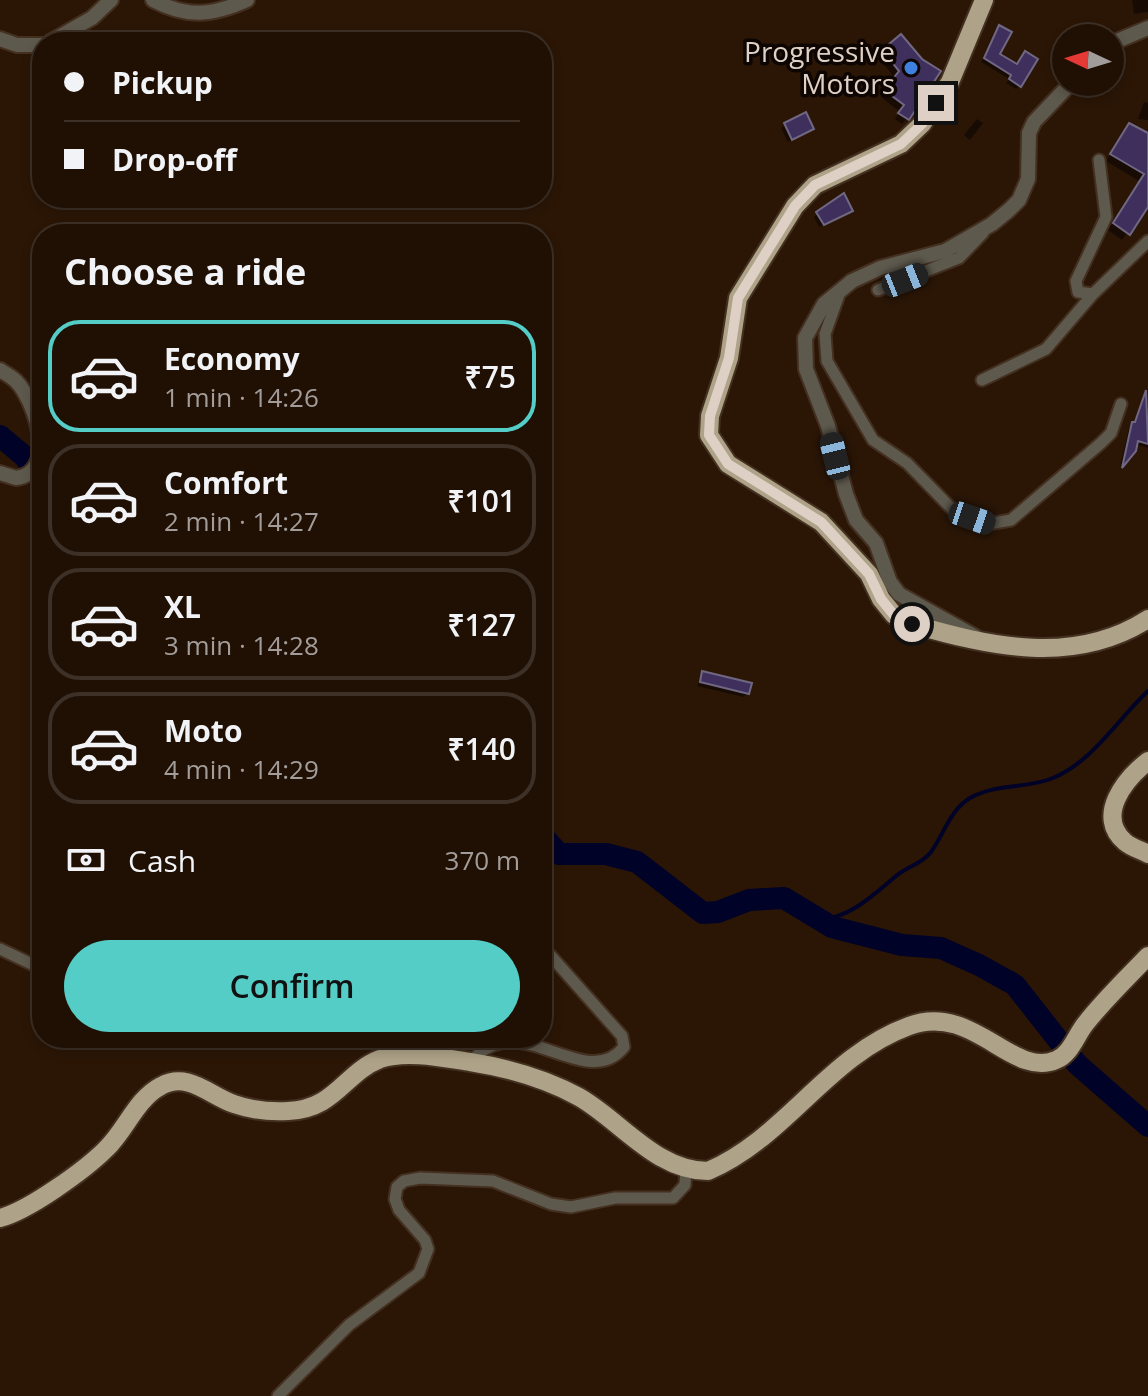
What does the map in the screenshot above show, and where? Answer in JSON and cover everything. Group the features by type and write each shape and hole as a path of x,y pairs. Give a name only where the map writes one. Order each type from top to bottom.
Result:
{"highway":[{"path":"984,0 950,82 922,124 901,144 815,185 795,206 738,298 729,358 710,416 709,435 728,464 821,522 869,574 881,599 894,615 945,634 1042,651 1119,638 1148,619"},
{"path":"1148,761 1127,781 1116,798 1113,811 1118,836 1128,846 1148,854"},
{"path":"0,1218 40,1196 106,1150 142,1101 164,1084 187,1081 232,1104 261,1111 290,1111 330,1099 366,1066 383,1058 405,1056 471,1062 522,1073 580,1098 634,1139 686,1168 708,1171 766,1137 833,1070 875,1042 909,1026 936,1018 958,1023 1024,1060 1040,1064 1057,1060 1067,1053 1085,1024 1148,956"}],"street":[{"path":"68,32 92,18 111,0"},
{"path":"153,0 176,12 190,14 247,0"},
{"path":"1124,38 1148,28"},
{"path":"0,39 17,45 32,45"},
{"path":"878,290 959,258 1019,200 1028,179 1027,143 1034,122 1059,96"},
{"path":"1093,294 1078,292 1076,281 1106,217 1099,160"},
{"path":"978,639 899,594 890,582 876,543 856,520 846,494 803,350 808,327 824,304 841,289 880,268 945,251 992,224"},
{"path":"982,380 1046,349 1093,294 1148,241"},
{"path":"841,289 825,334 827,361 873,440 907,463 956,513 988,524 1011,520 1111,433 1121,404"},
{"path":"0,370 17,382 32,412"},
{"path":"0,473 16,478 32,469"},
{"path":"0,949 32,964"},
{"path":"542,1048 588,1062 617,1054 624,1047 622,1036 552,957"},
{"path":"471,1062 485,1048"},
{"path":"278,1396 349,1325 419,1273 428,1249 425,1240 399,1210 395,1199 397,1187 404,1181 448,1178 493,1181 551,1204 571,1207 615,1198 673,1198 685,1185 686,1168"}],"building":[{"path":"999,25 1012,32 1000,54 1017,64 1025,51 1038,59 1021,87 1009,79 1011,75 984,58"},
{"name":"Progressive Motors","path":"901,34 922,59 941,71 909,120 898,113 904,105 884,90 899,71 882,50"},
{"path":"806,112 814,129 792,140 784,123"},
{"path":"1129,123 1148,133 1148,207 1130,235 1113,223 1144,174 1110,154"},
{"path":"844,193 853,211 824,225 816,212"},
{"path":"1146,390 1148,444 1138,441 1136,451 1122,468 1132,422 1135,422"},
{"path":"702,671 752,683 749,694 700,682"}],"waterway":[{"path":"0,436 25,457 32,468"},
{"path":"818,921 851,910 900,873 923,860 957,809 970,798 990,790 1053,778 1080,762 1148,691"},
{"path":"552,846 559,854 606,854 637,862 703,913 718,912 749,900 784,898 832,927 902,945 941,948 979,965 1015,985 1077,1064 1148,1126"}],"place":[{"name":"Progressive Motors","path":"911,68"}],"route":[{"path":"912,624 894,615 881,599 869,574 821,522 728,464 717,452 709,435 710,416 729,358 738,298 795,206 815,185 868,163 901,144 922,124 936,103"}]}
